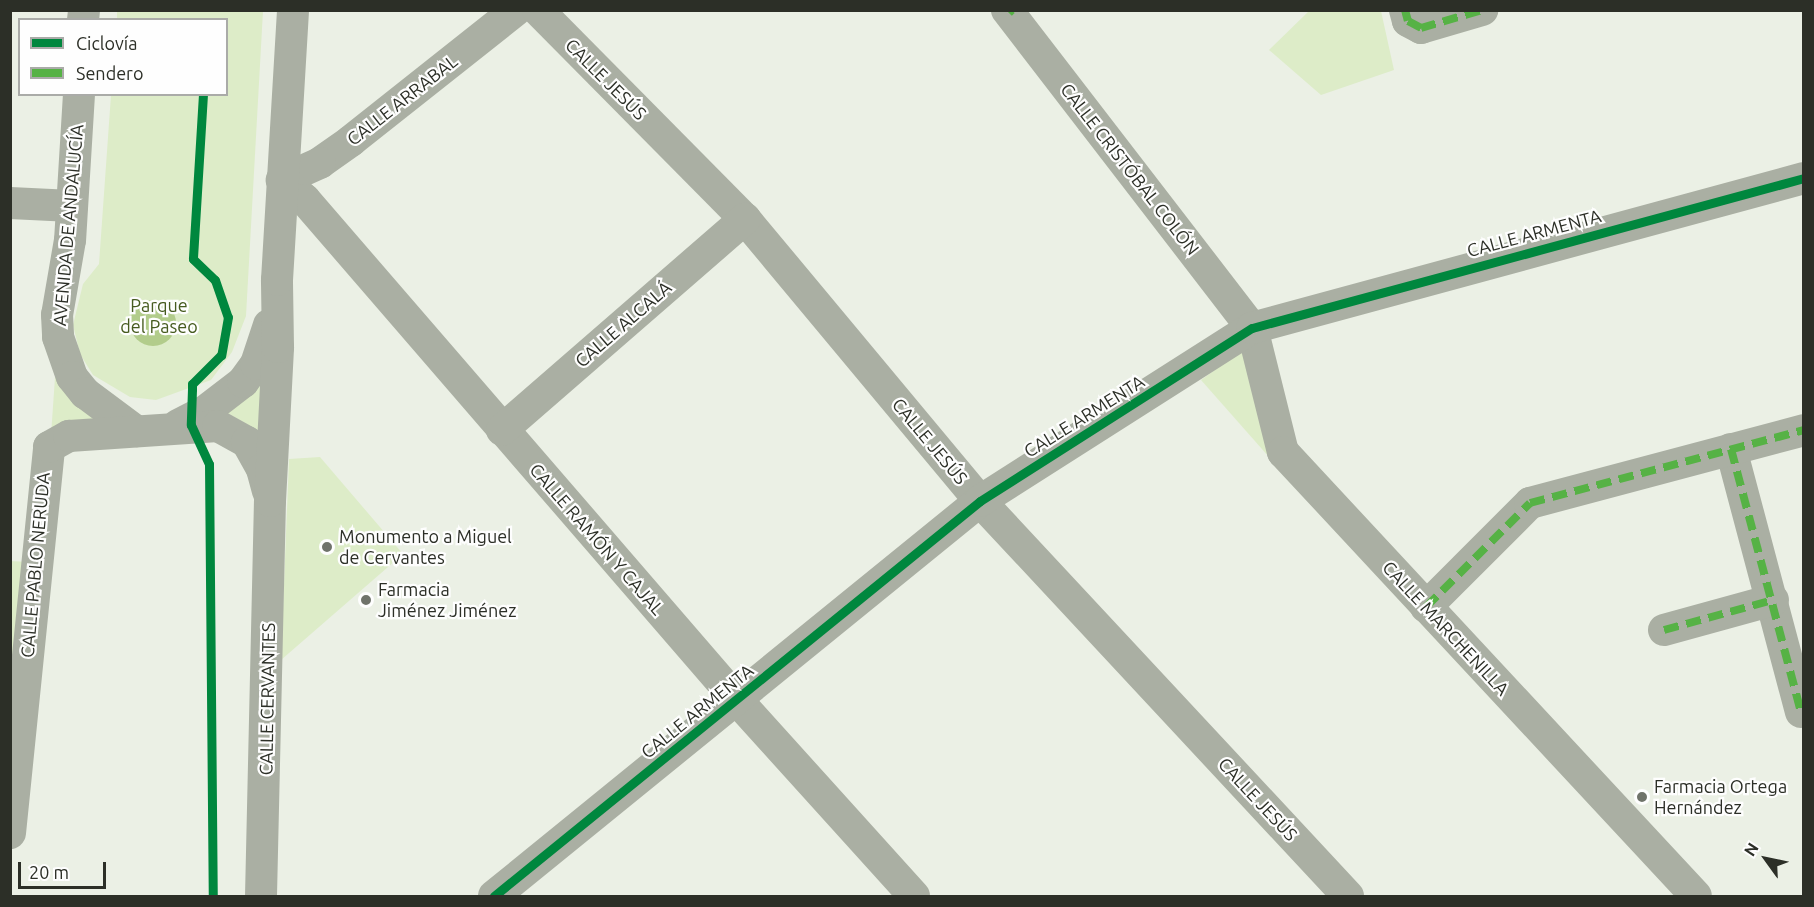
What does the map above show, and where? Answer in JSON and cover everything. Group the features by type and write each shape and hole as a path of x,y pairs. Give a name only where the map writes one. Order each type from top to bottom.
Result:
{"street":[{"path":"270,501 276,448 277,280 293,10"},
{"name":"CALLE ARRABAL","path":"282,180 335,152 516,10"},
{"name":"CALLE JESÚS","path":"538,10 745,219 980,501 1348,897"},
{"path":"1409,19 1421,28 1482,10"},
{"name":"CALLE CRISTÓBAL COLÓN","path":"1009,11 1252,328"},
{"name":"AVENIDA DE ANDALUCÍA","path":"79,96 72,206 58,338 72,377 85,393 136,431"},
{"name":"CALLE ARMENTA","path":"494,897 980,501 1252,328 1803,178"},
{"name":"CALLE RAMÓN Y CAJAL","path":"282,180 305,200 737,700 914,897"},
{"path":"10,203 72,206"},
{"name":"CALLE ALCALÁ","path":"502,430 745,219"},
{"path":"174,427 225,398 256,364 265,344 277,280"},
{"name":"CALLE MARCHENILLA","path":"1252,328 1283,452 1696,897"},
{"path":"136,431 218,426 247,442 262,469 270,501"},
{"path":"1426,607 1530,503 1803,430"},
{"name":"CALLE PABLO NERUDA","path":"10,833 13,780 45,456 53,443 69,436 136,431"},
{"path":"1731,449 1801,712"},
{"name":"CALLE CERVANTES","path":"261,897 270,501"},
{"path":"1664,630 1773,600"}],"green space":[{"path":"1310,10 1381,11 1394,70 1321,95 1269,50"},
{"name":"Parque del Paseo","path":"117,11 263,11 246,316 232,352 211,380 156,400 130,397 93,375 80,354 73,325 83,284 99,264 111,96 228,96 228,18 117,18"},
{"path":"1249,345 1269,457 1201,380"},
{"path":"56,363 107,421 51,435"},
{"path":"263,369 269,461 248,425 222,410"},
{"path":"320,457 403,554 281,660 289,459"},
{"path":"10,561 29,562 10,685"}],"shaded area":[{"path":"153,300 169,307 176,323 169,339 153,346 137,339 130,323 137,307"}],"marked path":[{"path":"1009,13 1012,10"},
{"path":"1405,10 1408,21 1421,28 1482,10"},
{"path":"1426,607 1530,503 1804,430"},
{"path":"1731,449 1801,712"},
{"path":"1664,630 1773,600"}],"cycle path":[{"path":"203,96 193,259 215,280 228,317 221,355 192,384 191,425 209,464 213,896"},
{"path":"494,896 980,501 1252,328 1804,178"}],"place":[{"name":"Monumento a Miguel de Cervantes","path":"327,547"},
{"name":"Farmacia Jiménez Jiménez","path":"366,600"},
{"name":"Farmacia Ortega Hernández","path":"1642,797"}]}
